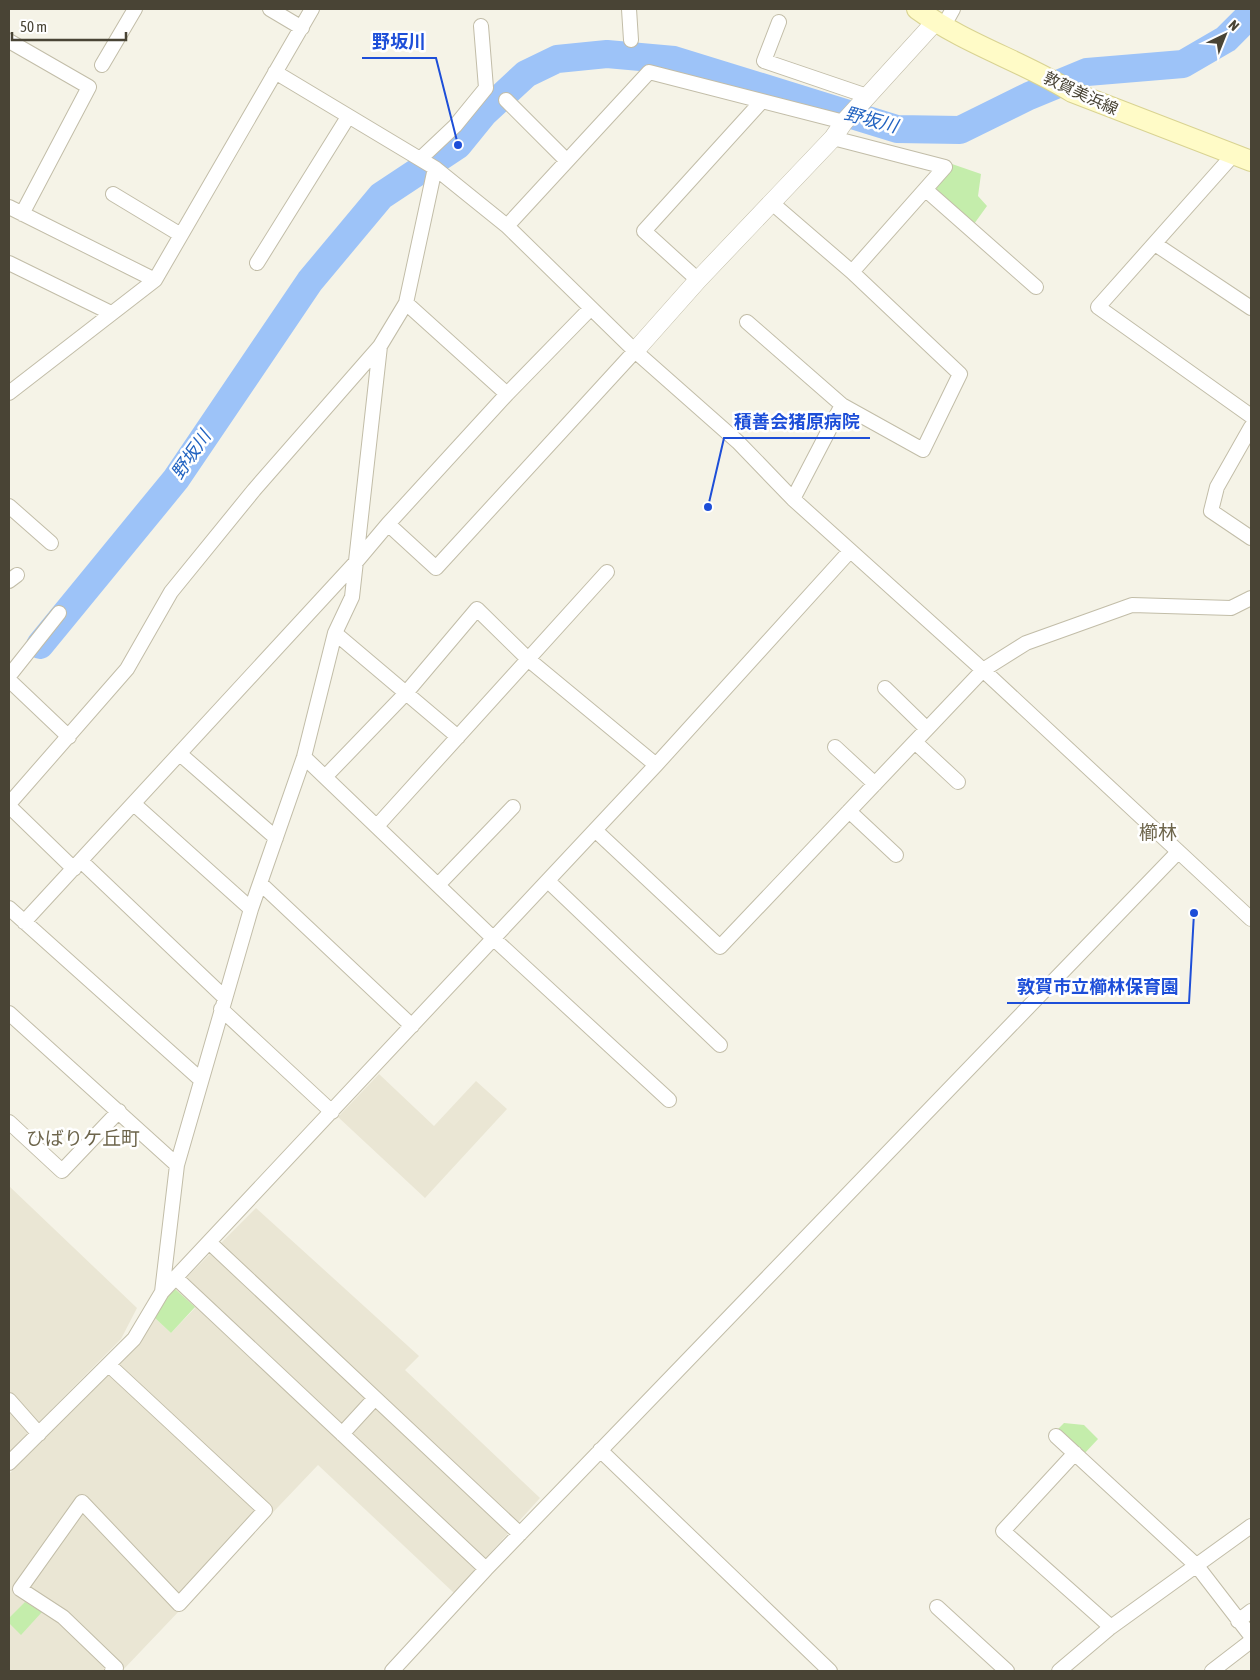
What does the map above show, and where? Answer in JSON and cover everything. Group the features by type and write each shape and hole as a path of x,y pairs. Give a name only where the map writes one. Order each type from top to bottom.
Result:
{"main road":[{"name":"敦賀美浜線","path":"917,9 939,24 1052,79 1072,92 1242,157"}],"street":[{"path":"102,65 135,9"},
{"path":"270,9 302,28"},
{"path":"9,392 154,280 312,9"},
{"path":"629,9 631,40"},
{"path":"388,524 436,568 698,280 833,138 844,122 868,96 953,9"},
{"path":"779,22 764,60 868,96"},
{"path":"420,159 456,126 486,88 481,26"},
{"path":"9,41 89,87 22,214"},
{"path":"275,72 435,168 507,226 635,351 738,442 794,499 983,670 1251,919"},
{"path":"507,226 650,72 844,122"},
{"path":"506,100 567,160"},
{"path":"698,280 644,231 762,101"},
{"path":"257,263 348,117"},
{"path":"833,138 945,167 852,272"},
{"path":"1242,157 1154,244 1098,307 1251,416"},
{"path":"332,1112 10,799 69,737 127,669 171,592 254,490 380,346 406,303 435,168"},
{"path":"926,190 1036,287"},
{"path":"113,194 181,235"},
{"path":"747,322 842,405 923,450 960,374 852,272 772,203"},
{"path":"9,207 154,280"},
{"path":"1154,244 1251,308"},
{"path":"9,263 111,312"},
{"path":"406,303 507,394"},
{"path":"24,922 356,562 388,524 507,394 591,308"},
{"path":"162,1292 177,1164 200,1079 251,908 304,758 335,633 352,597 380,346"},
{"path":"794,499 842,405"},
{"path":"1251,427 1217,487 1212,511 1251,538"},
{"path":"9,506 51,544"},
{"path":"9,1463 134,1339 162,1292 656,765 850,551"},
{"path":"376,826 529,660 607,572"},
{"path":"595,830 720,947 983,670 1026,643 1132,605 1231,608 1251,598"},
{"path":"325,777 406,693 477,609 529,660 656,765"},
{"path":"9,676 59,613"},
{"path":"335,633 458,738"},
{"path":"9,680 69,737"},
{"path":"885,688 927,729"},
{"path":"915,742 958,782"},
{"path":"835,747 875,784"},
{"path":"180,754 276,838"},
{"path":"304,758 494,939 668,1100"},
{"path":"134,804 251,908"},
{"path":"438,885 513,807"},
{"path":"849,811 896,854"},
{"path":"392,1671 600,1450 1178,852"},
{"path":"548,881 720,1045"},
{"path":"260,883 412,1026"},
{"path":"9,908 200,1079"},
{"path":"9,1012 177,1164"},
{"path":"9,1122 62,1171 119,1111"},
{"path":"209,1242 520,1534"},
{"path":"176,1278 486,1569"},
{"path":"109,1365 265,1510 179,1604 82,1502 14,1587 63,1617 116,1668 112,1671"},
{"path":"342,1434 375,1398"},
{"path":"9,1400 39,1434"},
{"path":"1056,1436 1197,1566 1251,1636"},
{"path":"600,1450 830,1671"},
{"path":"1075,1453 1003,1531 1111,1627"},
{"path":"1059,1671 1111,1627 1251,1526"},
{"path":"937,1607 1007,1671"},
{"path":"1238,1621 1251,1611"},
{"path":"1212,1671 1251,1641"}],"shaded area":[{"path":"379,1074 434,1126 476,1081 507,1109 425,1198 338,1117"},
{"path":"9,1186 137,1308 121,1339 9,1452"},
{"path":"256,1208 419,1356 405,1370 540,1498 454,1593 318,1465 122,1671 9,1671 9,1474 137,1347 155,1318 171,1333 195,1308 175,1289"}],"green space":[{"path":"952,164 981,174 978,196 987,206 974,224 937,191 935,182"},
{"path":"175,1289 195,1307 171,1333 155,1318 164,1297"},
{"path":"1064,1423 1084,1425 1098,1439 1084,1454 1057,1430"},
{"path":"25,1602 42,1612 21,1635 9,1623 9,1618"}],"waterway":[{"name":"野坂川","path":"40,645 176,479 310,281 381,196 458,145 484,113 526,74 557,59 607,54 674,60 897,129 960,130 1029,96 1087,72 1183,64 1226,39 1251,14"}],"place":[{"name":"野坂川","path":"458,145"},
{"name":"積善会猪原病院","path":"708,507"},
{"name":"敦賀市立櫛林保育園","path":"1194,913"}],"district":[{"name":"櫛林","path":"1158,832"},
{"name":"ひばりケ丘町","path":"83,1138"}]}
